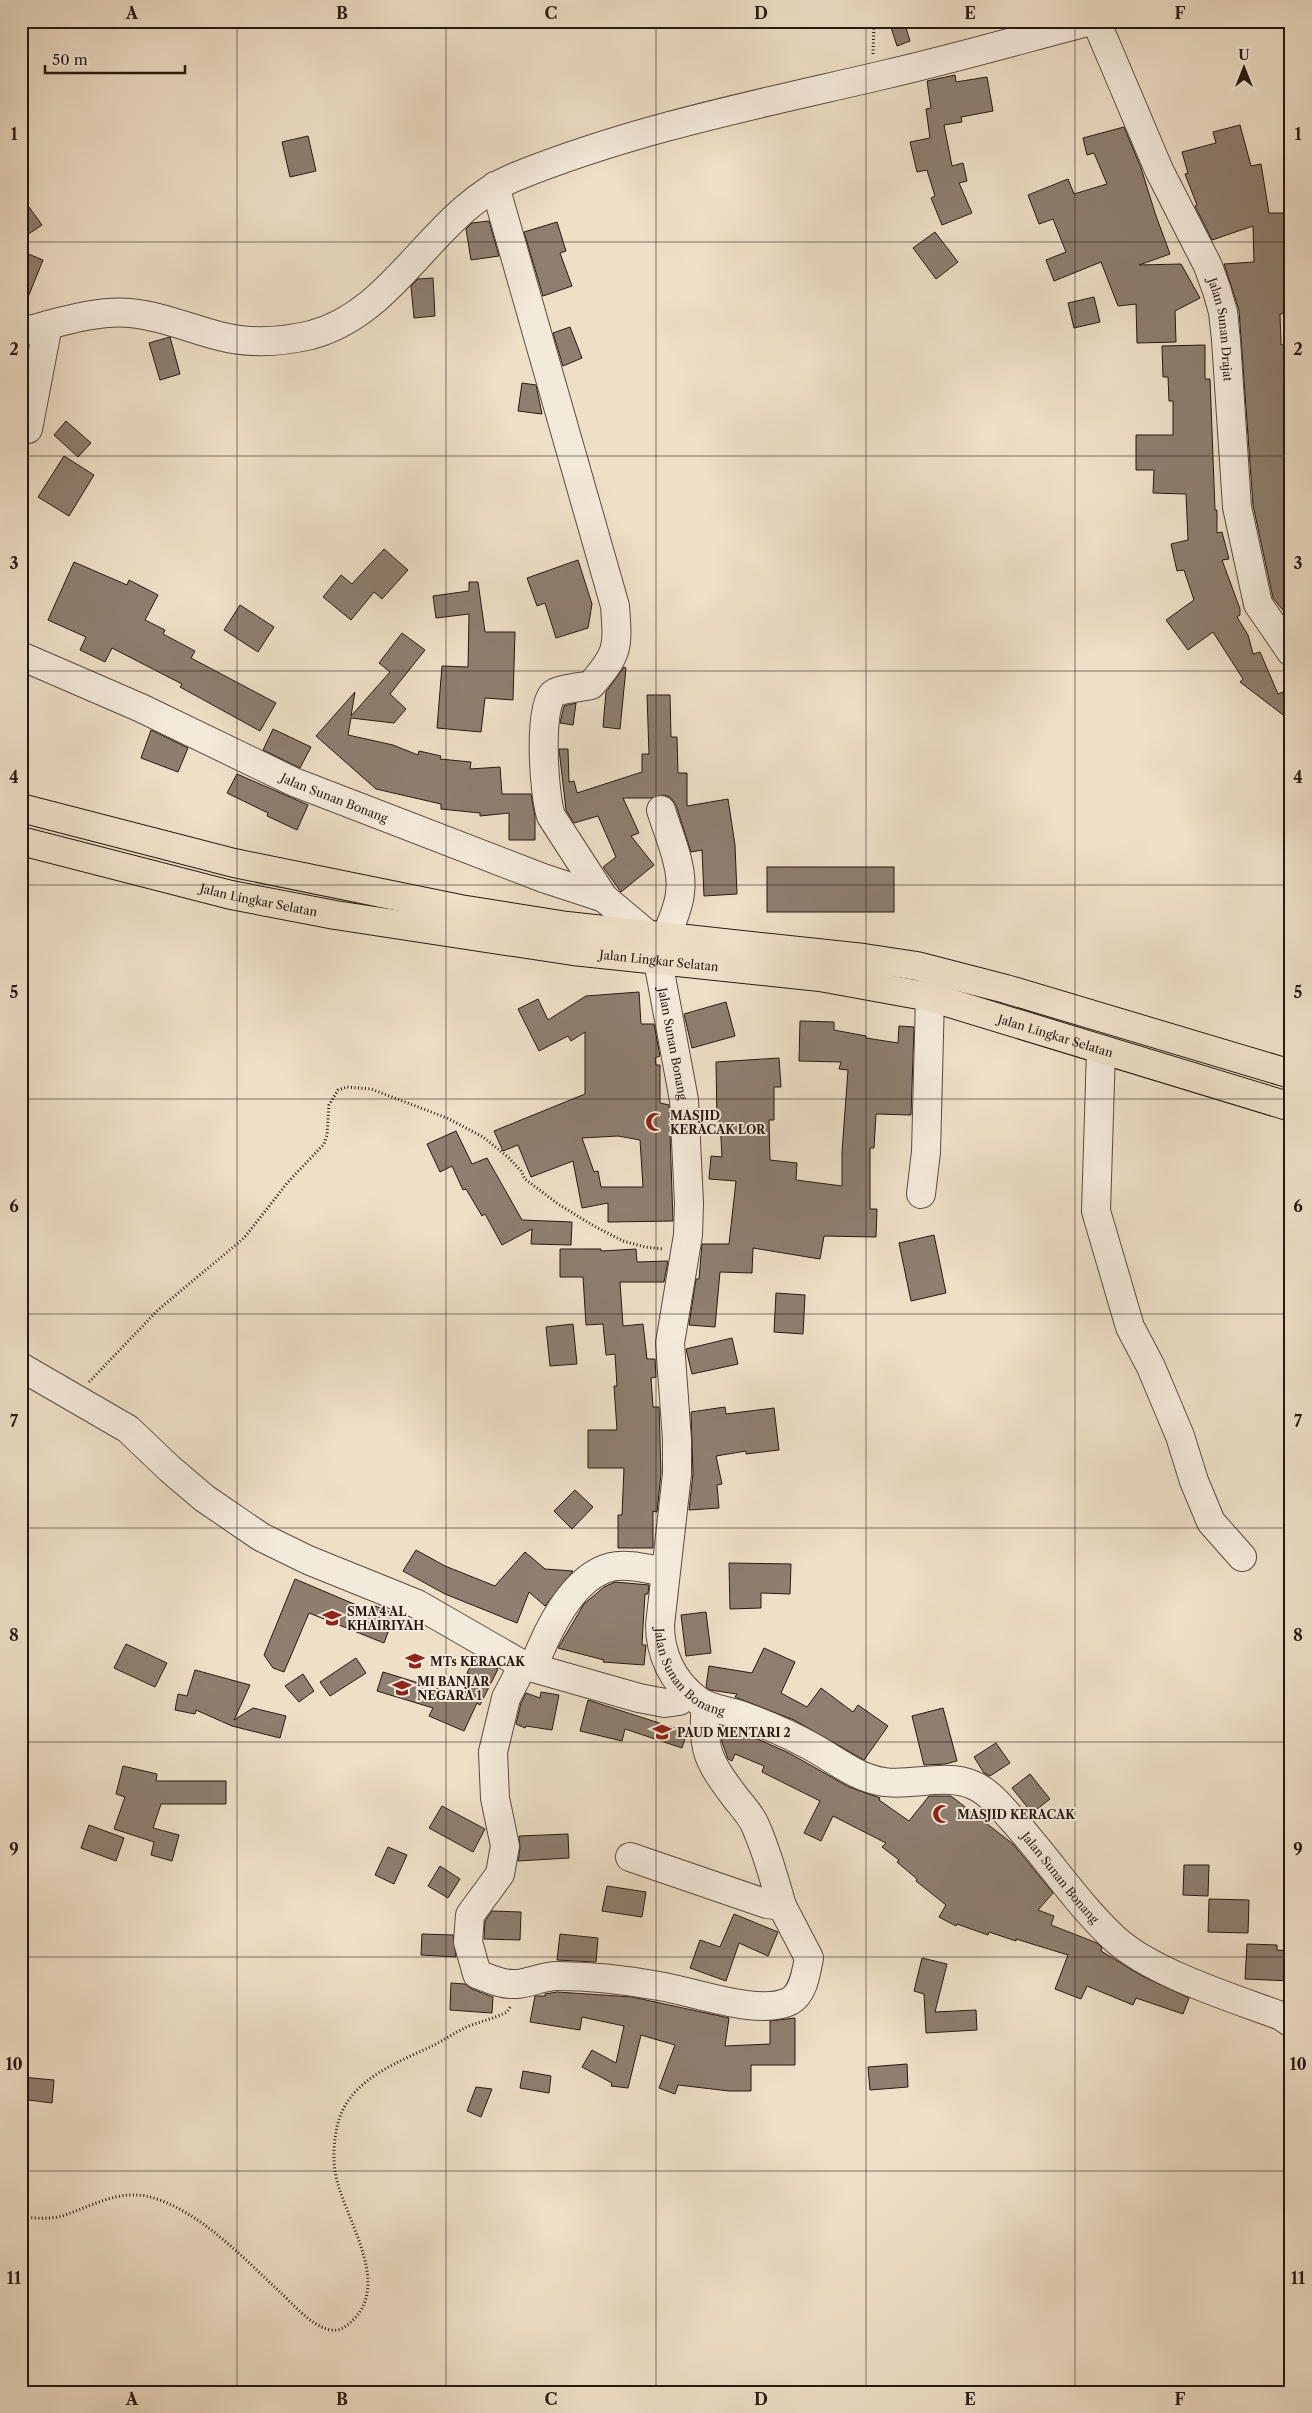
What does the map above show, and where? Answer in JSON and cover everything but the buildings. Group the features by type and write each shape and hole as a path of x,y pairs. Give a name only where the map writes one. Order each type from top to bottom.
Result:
{"highway":[{"name":"Jalan Lingkar Selatan","path":"21,808 234,863 338,886 657,944 930,997 1291,1107"},
{"name":"Jalan Lingkar Selatan","path":"21,841 232,894 335,915 573,951 657,944 864,958 918,966 998,986 1291,1074"},
{"path":"1195,1078 1206,1048"}],"street":[{"path":"21,332 96,316 127,312 154,317 220,337 240,340 260,342 313,334 341,324 376,299 458,214 495,186 626,138 1091,21"},
{"name":"Jalan Sunan Drajat","path":"1096,21 1160,170 1208,266 1219,298 1226,340 1239,515 1258,604 1291,652"},
{"path":"495,186 615,606 617,632 614,656 591,685 557,691 552,695 547,707 544,731 546,804 551,816 604,898"},
{"path":"28,429 48,326"},
{"name":"Jalan Sunan Bonang","path":"21,656 142,708 294,782 543,878 604,898 657,944 684,1100 689,1203 685,1252 670,1343 677,1440 677,1474 665,1572 660,1642 671,1671 696,1698 789,1735 848,1769 872,1779 894,1782 956,1780 976,1786 996,1802 1031,1840 1097,1922 1123,1945 1157,1966 1281,2016 1291,2023"},
{"path":"657,944 679,900 681,885 670,838 660,810"},
{"path":"922,1194 926,1152 930,997"},
{"path":"1102,1050 1096,1211 1130,1327 1151,1367 1211,1522 1242,1557"},
{"path":"21,1367 128,1429 204,1498 261,1537 308,1560 417,1604 528,1667 665,1704 696,1698 708,1756 717,1774 755,1824 769,1859 782,1906 810,1958 803,1986 790,2001 770,2006 752,2006 659,1986 589,1977 556,1976 518,1984 499,1983 477,1974 470,1950 468,1931 470,1915 500,1874 505,1846 494,1798 493,1752 506,1698 528,1667 557,1617 581,1585 591,1577 603,1570 618,1566 665,1572"},
{"path":"630,1856 767,1904 782,1906"}],"path":[{"path":"872,77 874,21"},
{"path":"74,1397 158,1310 244,1238 288,1182 324,1144 329,1105 338,1090 348,1087 371,1088 447,1118 483,1138 508,1157 521,1171 525,1179 558,1204 623,1241 645,1247 685,1252"},
{"path":"21,2217 64,2216 114,2196 139,2195 156,2198 214,2232 309,2318 329,2330 339,2330 358,2315 363,2304 367,2278 364,2254 335,2171 334,2149 337,2127 345,2103 377,2073 463,2029 507,2012 517,1994 518,1984"}],"place":[{"name":"MASJID KERACAK LOR","path":"655,1122"},
{"name":"SMA 4 AL KHAIRIYAH","path":"332,1618"},
{"name":"MTs KERACAK","path":"415,1661"},
{"name":"MI BANJAR NEGARA 1","path":"402,1688"},
{"name":"PAUD MENTARI 2","path":"662,1732"},
{"name":"MASJID KERACAK","path":"942,1814"}]}
